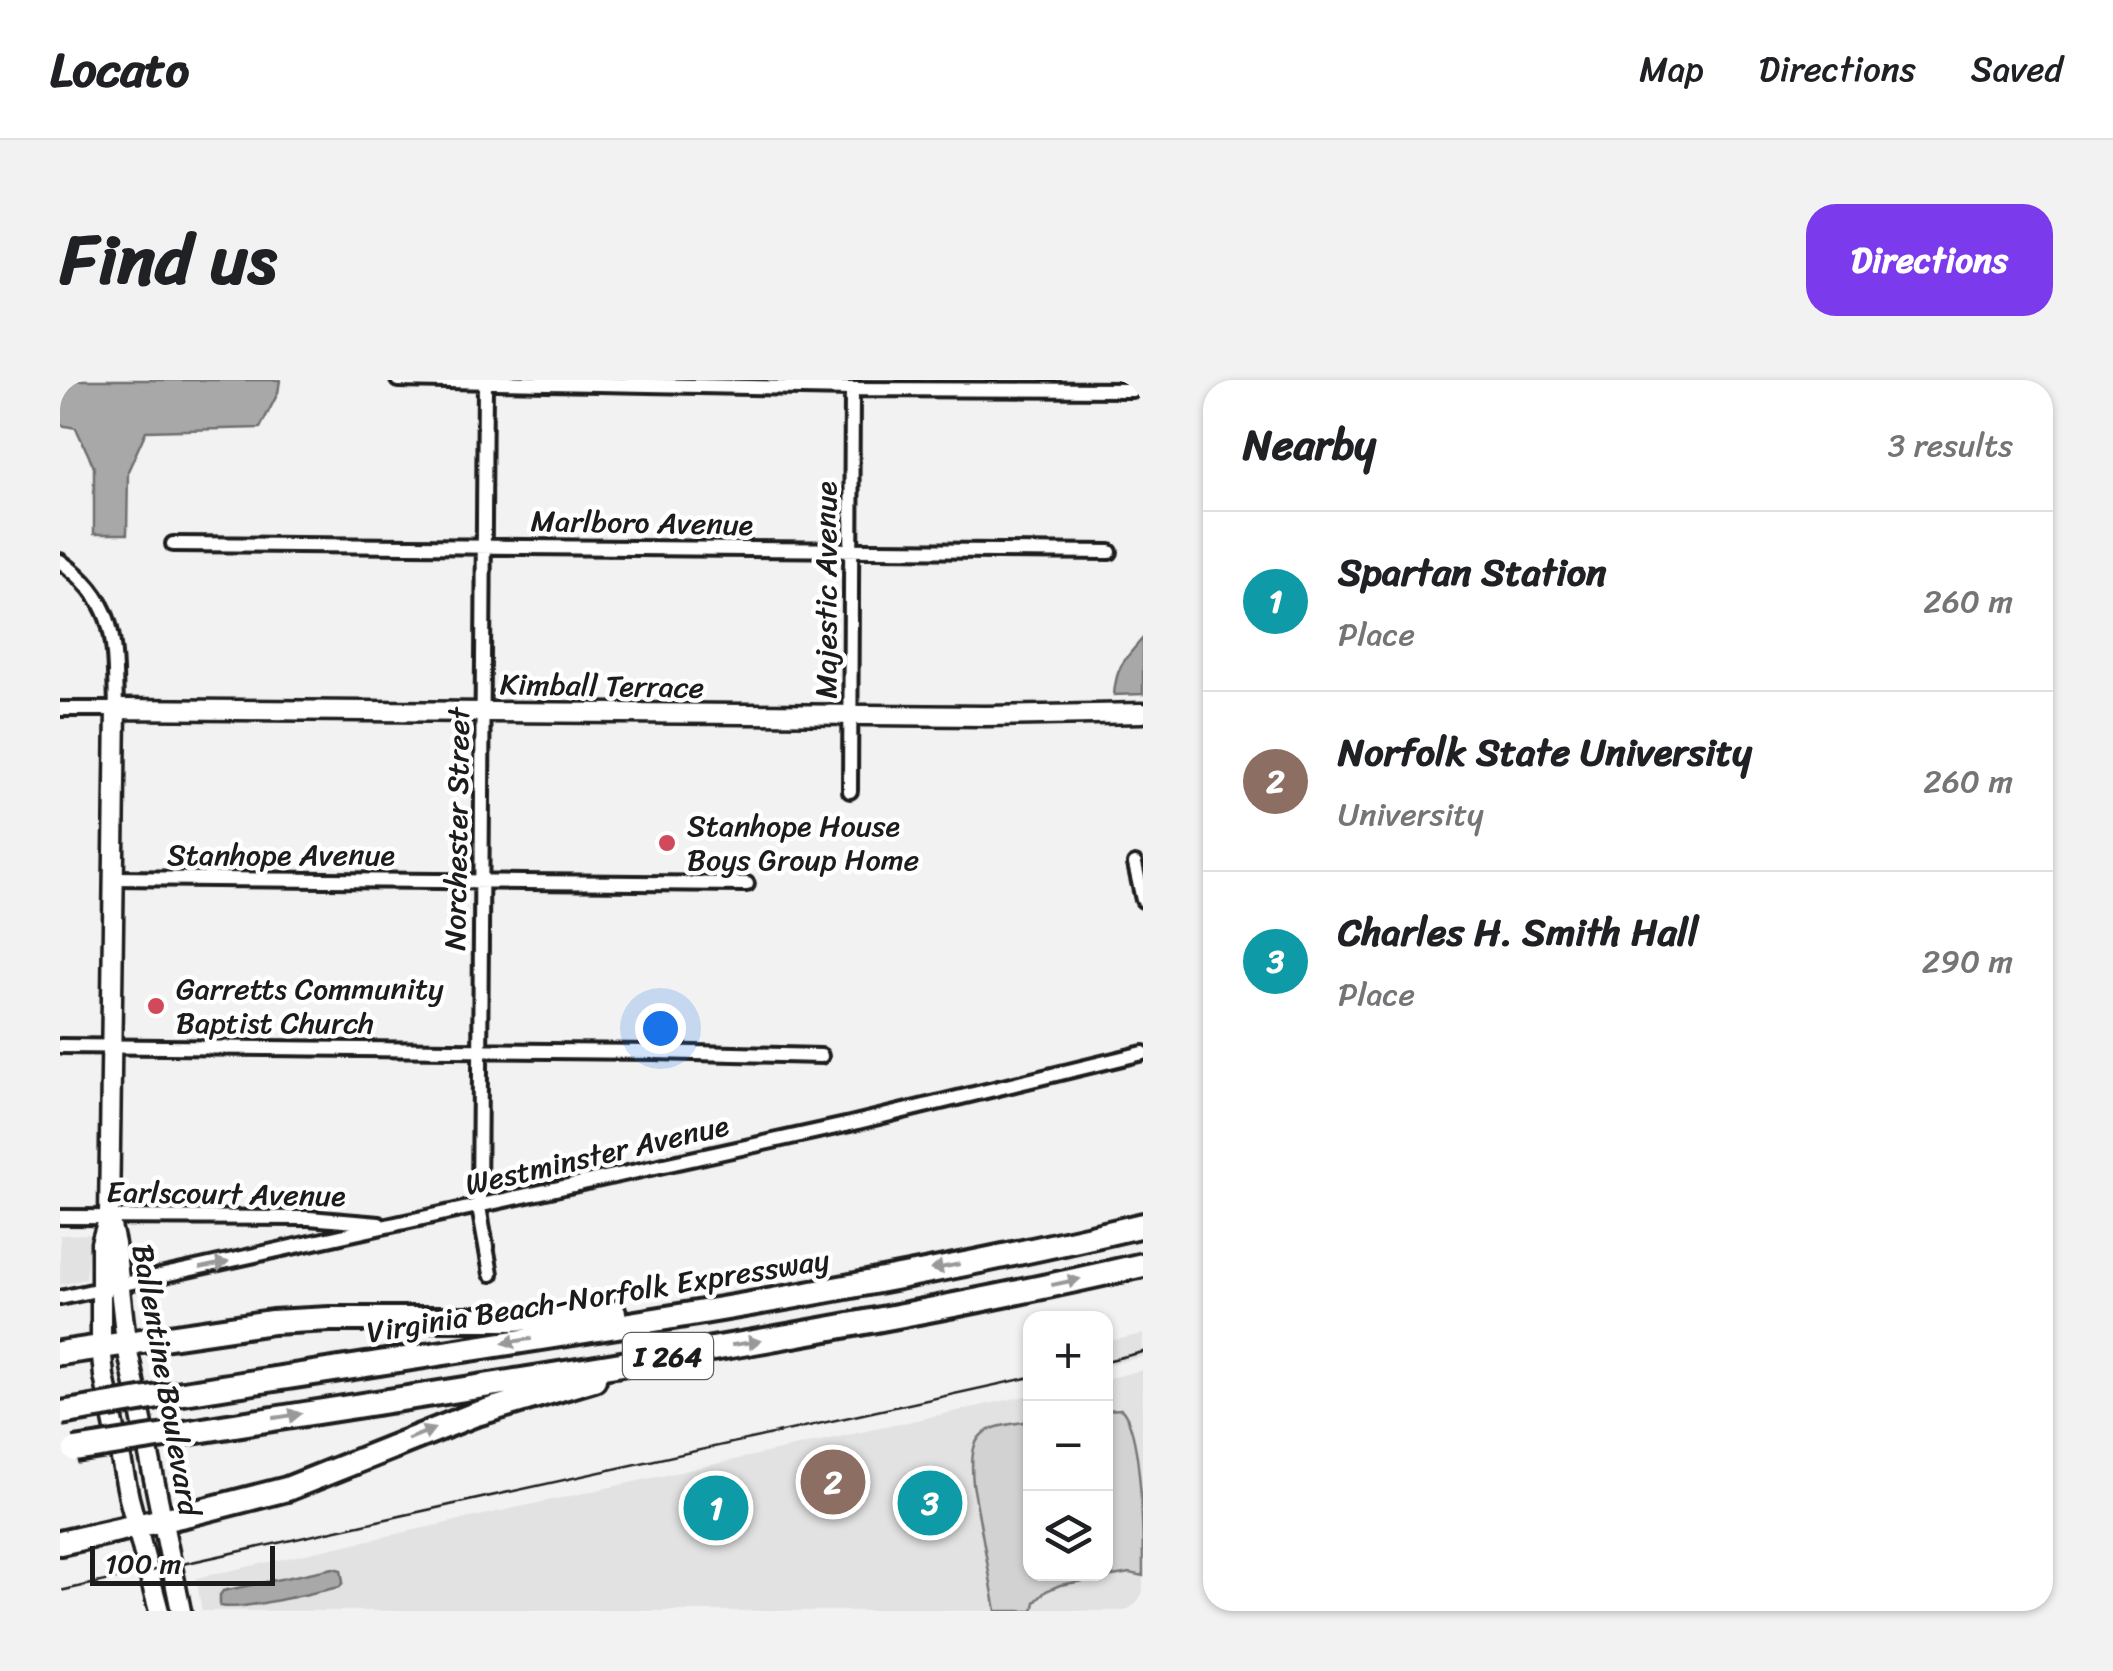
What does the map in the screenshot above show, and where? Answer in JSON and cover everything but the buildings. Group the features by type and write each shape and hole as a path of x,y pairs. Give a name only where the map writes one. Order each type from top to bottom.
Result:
{"highway":[{"name":"Virginia Beach-Norfolk Expressway","path":"60,1413 682,1315 918,1273 1143,1225"},
{"name":"I 264","path":"68,1451 894,1318 1143,1265"},
{"path":"60,1353 272,1322 479,1320 626,1312 682,1315"},
{"path":"60,1543 286,1490 472,1414 683,1353"}],"street":[{"path":"398,380 1133,390"},
{"name":"Norchester Street","path":"485,383 478,1206 492,1274"},
{"name":"Majestic Avenue","path":"850,791 852,389"},
{"name":"Marlboro Avenue","path":"172,544 1110,552"},
{"name":"Ballentine Boulevard","path":"60,561 84,578 105,611 114,641 110,1217 101,1243 126,1342 181,1611"},
{"name":"Kimball Terrace","path":"60,709 986,716 1143,712"},
{"path":"1136,864 1143,900"},
{"name":"Stanhope Avenue","path":"114,878 747,884"},
{"path":"60,1046 821,1056"},
{"name":"Westminster Avenue","path":"60,1298 832,1128 1143,1053"},
{"name":"Earlscourt Avenue","path":"60,1217 309,1218 391,1226"},
{"name":"Ballentine Boulevard","path":"110,1287 101,1346 110,1414 159,1611"}],"shaded area":[{"path":"60,380 280,380 278,393 260,428 146,431 128,471 127,534 94,534 94,467 76,428 60,425"},
{"path":"1143,638 1143,694 1114,695 1119,670"},
{"path":"89,1234 86,1279 60,1285 60,1235"},
{"path":"1143,1334 1143,1357 1113,1363 1113,1340"},
{"path":"1143,1370 1143,1611 202,1611 196,1578 1023,1397 1023,1581 1113,1581 1113,1377"},
{"path":"1121,1409 1134,1439 1142,1513 1143,1576 1113,1576 1113,1410"},
{"path":"1023,1422 1023,1581 1083,1581 1046,1591 1035,1602 1033,1611 996,1611 973,1484 976,1442 982,1434"},
{"path":"333,1568 341,1570 340,1587 260,1604 220,1606 223,1591"}],"tram line":[{"path":"1113,1359 1143,1352"},
{"path":"60,1591 1023,1379"}],"place":[{"name":"Stanhope House Boys Group Home","path":"667,843"},
{"name":"Garretts Community Baptist Church","path":"156,1006"},
{"name":"Norfolk State University","path":"833,1482"},
{"name":"Charles H. Smith Hall","path":"930,1503"},
{"name":"Spartan Station","path":"716,1508"}]}
